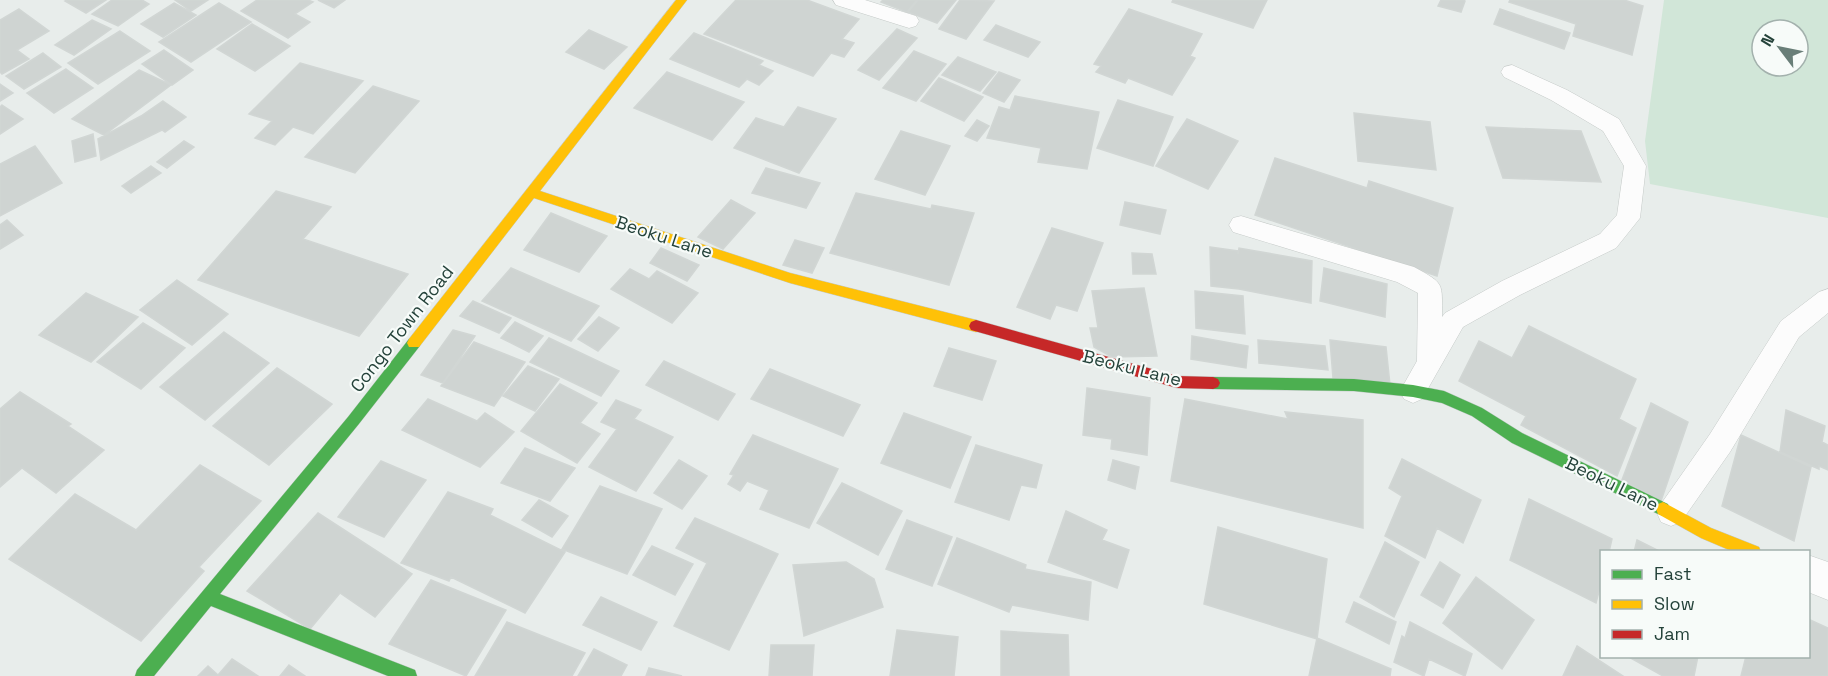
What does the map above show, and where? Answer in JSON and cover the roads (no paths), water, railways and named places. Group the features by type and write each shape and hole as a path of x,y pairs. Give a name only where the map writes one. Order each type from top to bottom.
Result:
{"street":[{"name":"Congo Town Road","path":"143,676 210,598 346,430 682,0"},
{"name":"Beoku Lane","path":"532,193 790,278 994,330 1177,382 1354,386 1413,391 1444,397 1461,404 1517,438 1671,513 1706,533 1749,550"},
{"path":"1810,573 1828,581"},
{"path":"210,598 409,676"}],"lane":[{"path":"843,0 909,21"},
{"path":"1413,391 1454,320 1511,288 1608,241 1628,218 1635,166 1611,125 1559,95 1512,72"},
{"path":"1241,225 1406,274 1430,288 1429,363"},
{"path":"1671,513 1720,443 1790,329 1828,299"}]}
